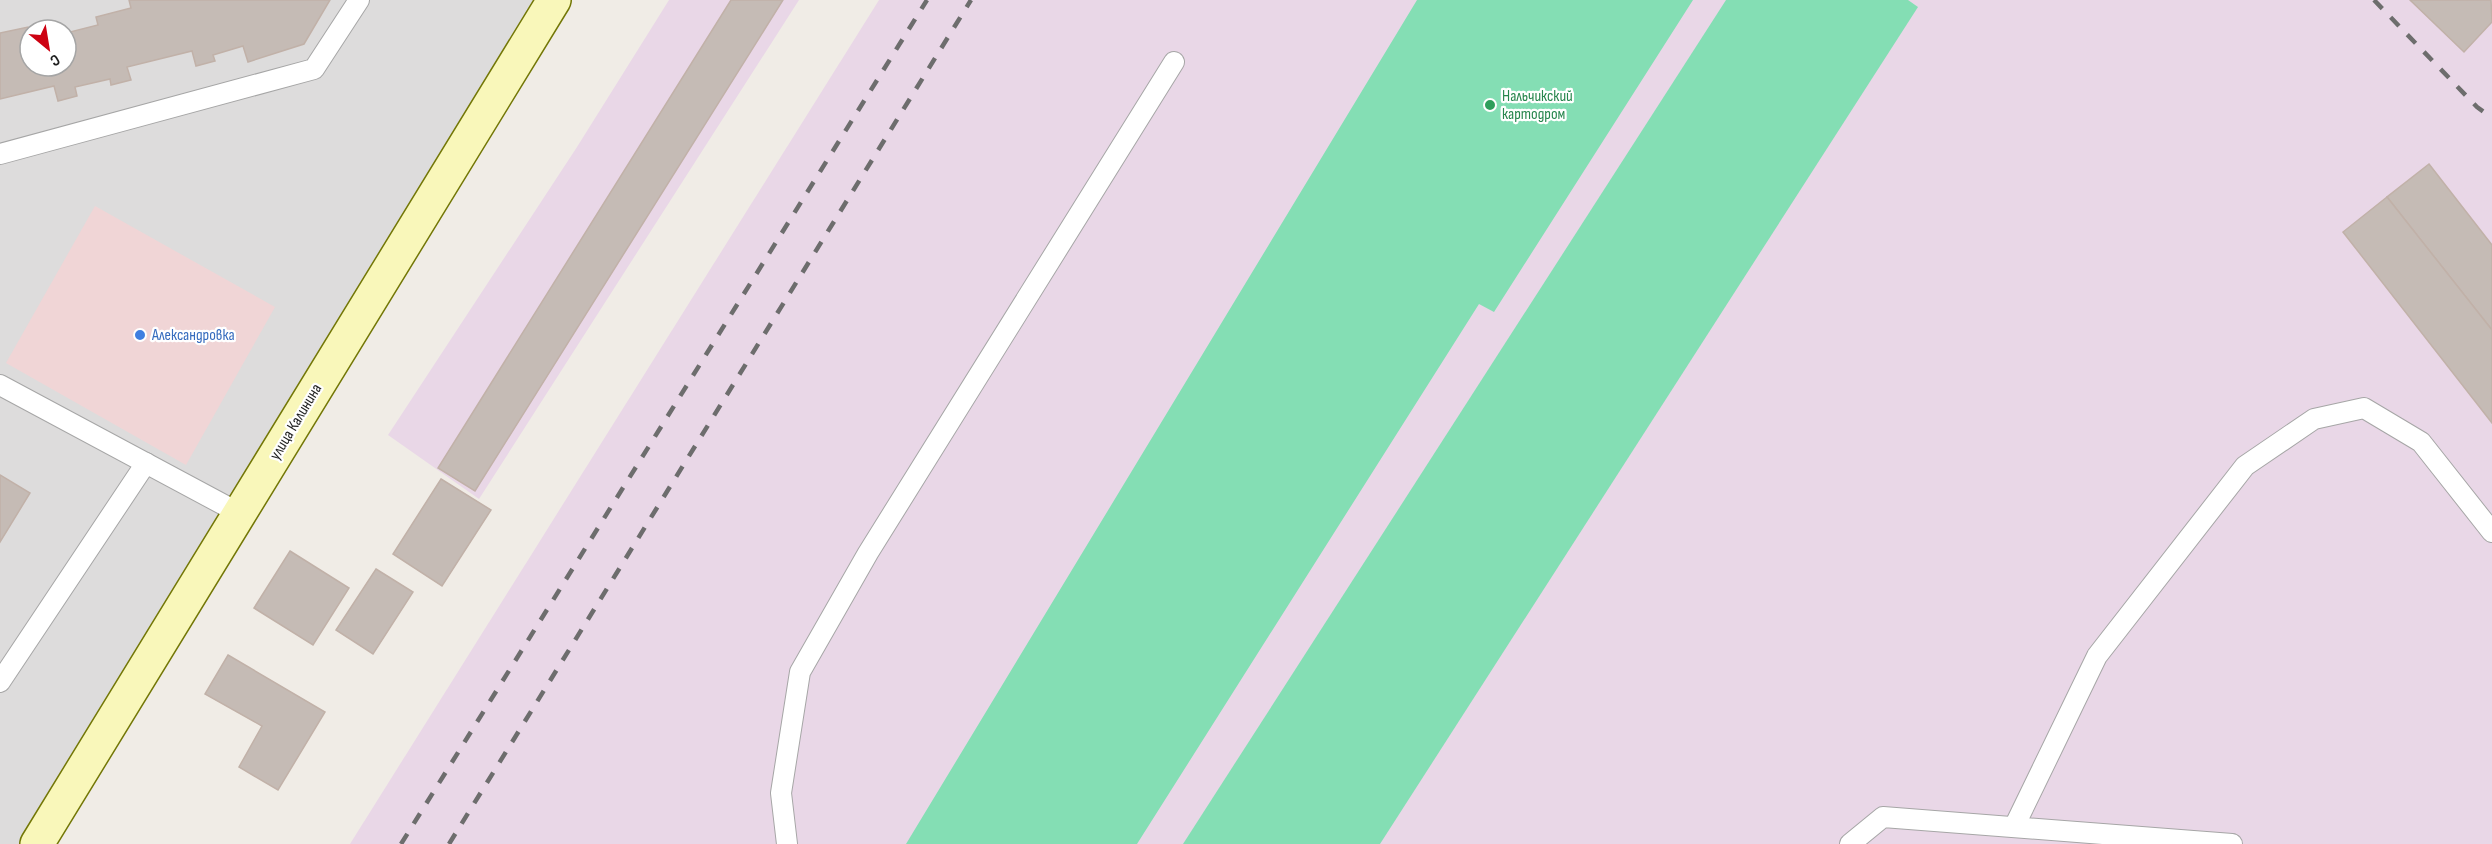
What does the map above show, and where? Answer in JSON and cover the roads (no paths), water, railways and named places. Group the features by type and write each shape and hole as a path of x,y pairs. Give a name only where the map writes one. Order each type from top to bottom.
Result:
{"main road":[{"name":"улица Калинина","path":"37,844 554,0"}],"lane":[{"path":"0,154 314,69 359,0"},
{"path":"787,844 781,792 800,672 874,543 1174,62"},
{"path":"0,385 239,513"},
{"path":"2014,827 2097,656 2244,466 2314,419 2364,408 2421,442 2492,532"},
{"path":"0,682 146,463"},
{"path":"1850,844 1883,817 2232,844"}],"railway":[{"path":"401,844 927,0"},
{"path":"449,844 971,0"},
{"path":"2374,0 2477,107 2492,118"}],"place":[{"name":"Нальчикский картодром","path":"1490,105"},
{"name":"Александровка","path":"140,335"}]}
